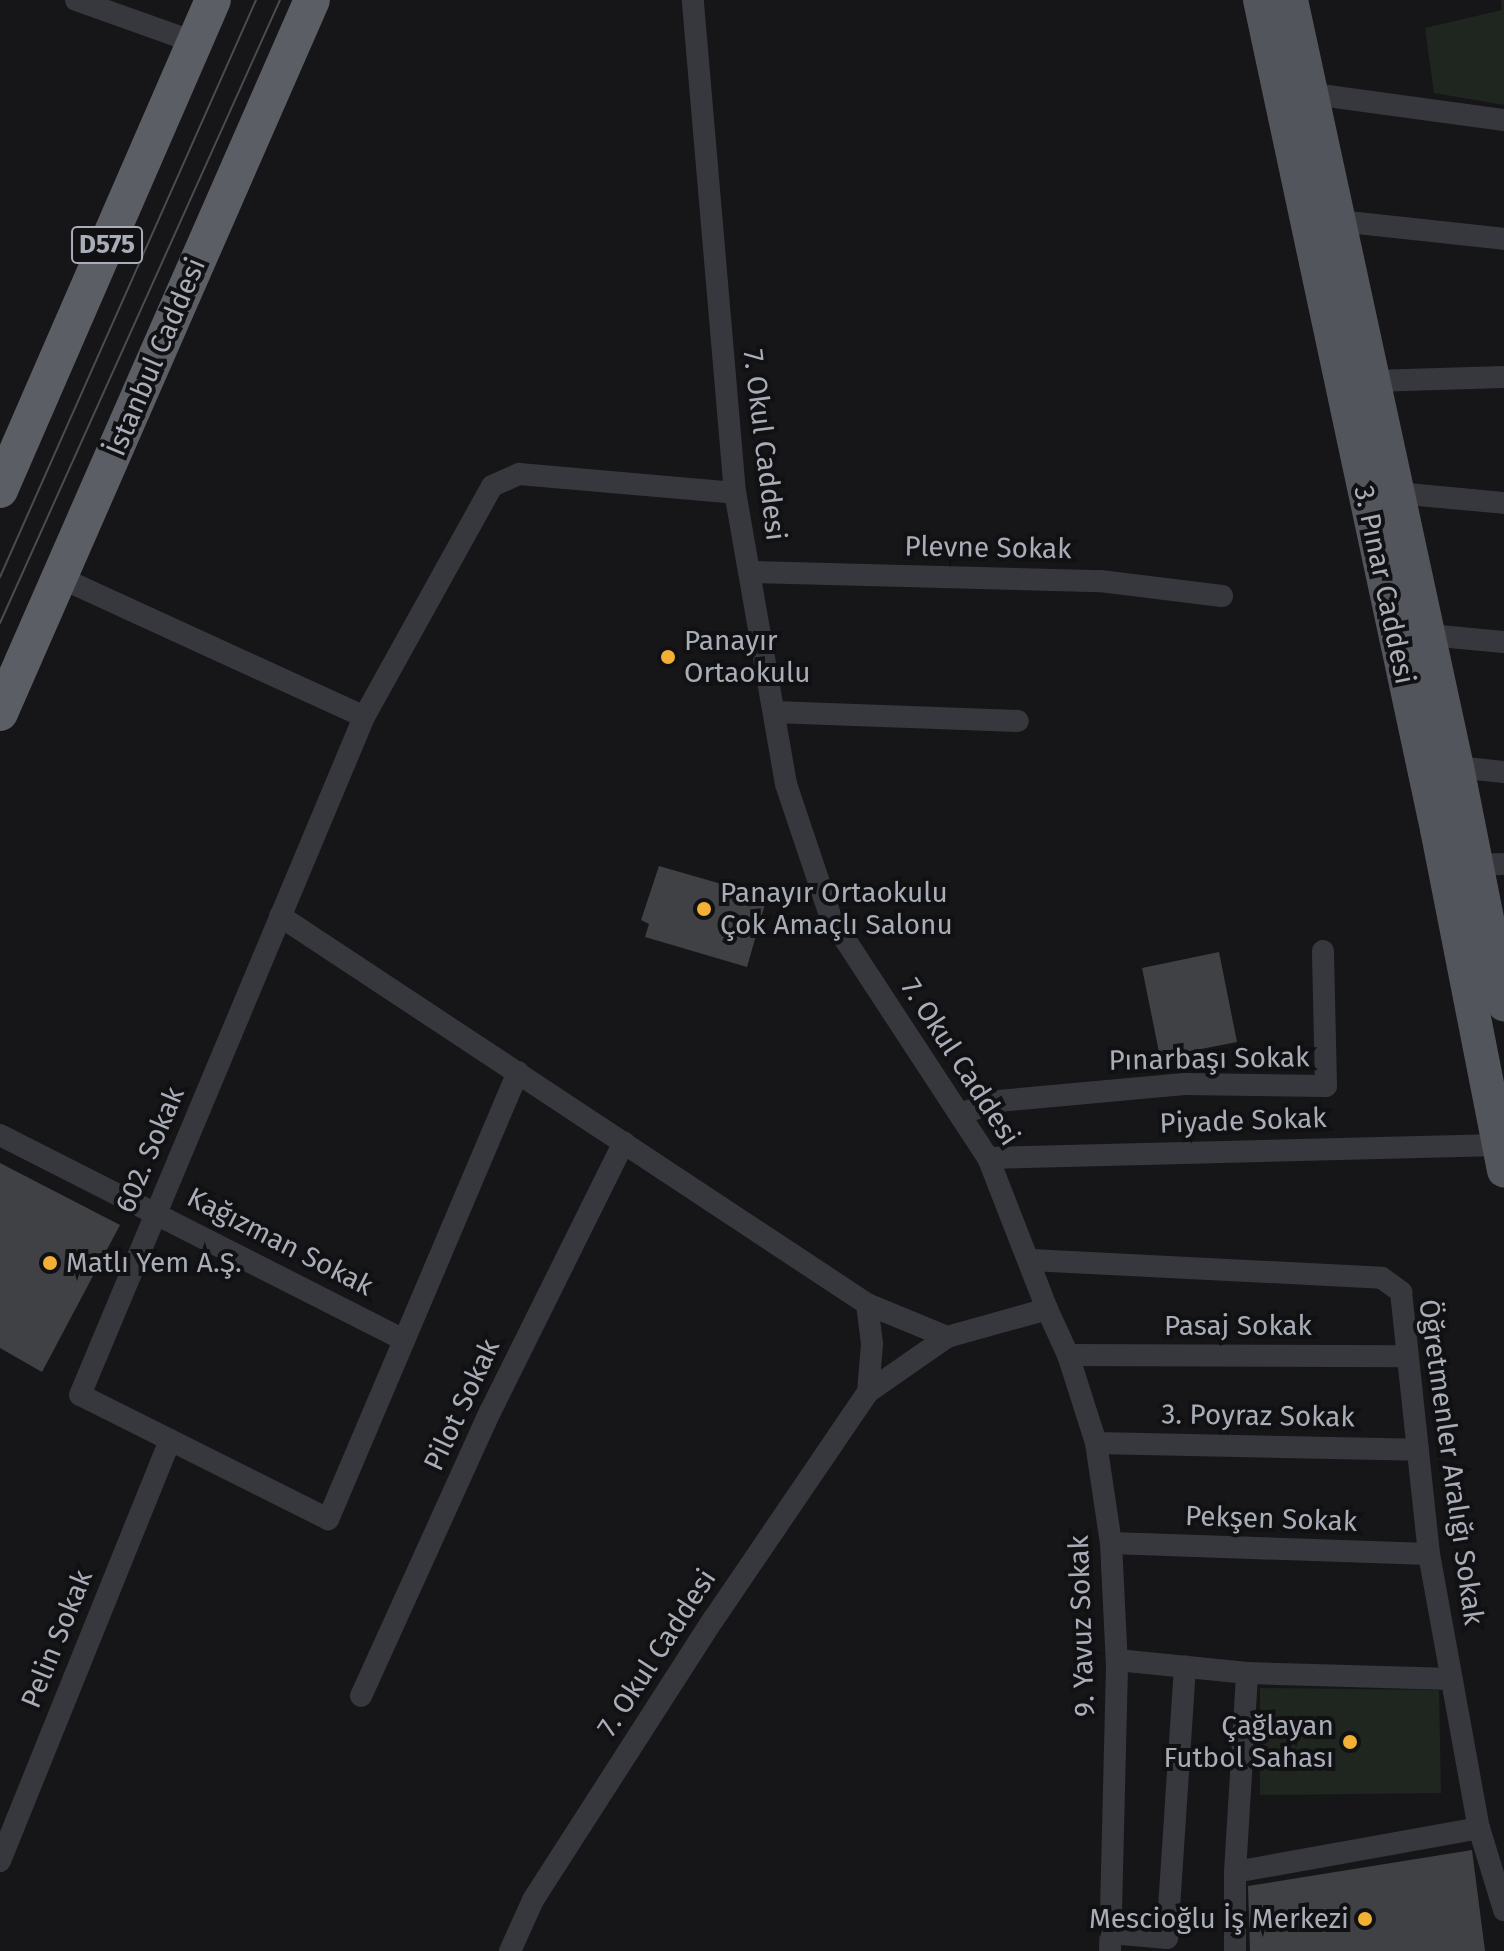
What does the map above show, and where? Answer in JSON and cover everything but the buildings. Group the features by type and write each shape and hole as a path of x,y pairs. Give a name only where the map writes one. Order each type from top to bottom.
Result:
{"highway":[{"name":"D575","path":"0,490 213,0"},
{"name":"İstanbul Caddesi","path":"0,713 312,0"}],"main road":[{"name":"3. Pınar Caddesi","path":"1260,0 1437,829 1502,1158"},
{"path":"1291,0 1457,767 1489,864 1504,1004"}],"street":[{"path":"76,0 194,42"},
{"name":"7. Okul Caddesi","path":"510,1951 541,1887 713,1620 868,1392 947,1337 1047,1309 1031,1260 988,1158 831,918 786,784 735,493 693,0"},
{"path":"1313,94 1504,120"},
{"path":"1339,221 1504,239"},
{"path":"1373,381 1504,377"},
{"name":"602. Sokak","path":"404,1340 328,1519 80,1395 364,717 492,486 519,474 735,493"},
{"path":"1397,493 1504,503"},
{"name":"Plevne Sokak","path":"751,572 1100,581 1222,596"},
{"path":"61,578 364,717"},
{"path":"1429,635 1504,642"},
{"path":"774,712 1018,721"},
{"path":"1457,767 1504,772"},
{"path":"280,916 867,1304 947,1337"},
{"name":"Pınarbaşı Sokak","path":"960,1114 998,1101 1184,1084 1326,1086 1323,951"},
{"path":"404,1340 518,1072"},
{"name":"Kağızman Sokak","path":"0,1135 404,1340"},
{"name":"Pilot Sokak","path":"361,1696 490,1412 624,1142"},
{"name":"Piyade Sokak","path":"988,1158 1502,1158"},
{"name":"Öğretmenler Aralığı Sokak","path":"1031,1260 1382,1278 1401,1292 1429,1554 1479,1828 1504,1910"},
{"path":"867,1304 872,1344 868,1392"},
{"name":"9. Yavuz Sokak","path":"1047,1309 1068,1355 1096,1443 1111,1543 1117,1660 1111,1942"},
{"name":"Pasaj Sokak","path":"1068,1355 1407,1356"},
{"name":"Pelin Sokak","path":"0,1861 170,1440"},
{"name":"3. Poyraz Sokak","path":"1096,1443 1418,1450"},
{"name":"Pekşen Sokak","path":"1111,1543 1429,1554"},
{"path":"1117,1660 1247,1673 1452,1679"},
{"path":"1111,1942 1167,1938 1185,1667"},
{"path":"1235,1951 1235,1872 1247,1673"},
{"path":"1235,1872 1479,1828"}],"shaded area":[{"path":"1501,0 1504,0 1504,105 1434,93 1425,28 1502,10"},
{"name":"Çağlayan Futbol Sahası","path":"1260,1688 1439,1690 1441,1793 1260,1795"}],"tram line":[{"path":"0,577 256,0"},
{"path":"0,623 280,0"}],"place":[{"name":"Panayır Ortaokulu","path":"668,657"},
{"name":"Panayır Ortaokulu Çok Amaçlı Salonu","path":"704,909"},
{"name":"Matlı Yem A.Ş.","path":"50,1263"},
{"name":"Çağlayan Futbol Sahası","path":"1350,1742"},
{"name":"Mescioğlu İş Merkezi","path":"1365,1919"}]}
